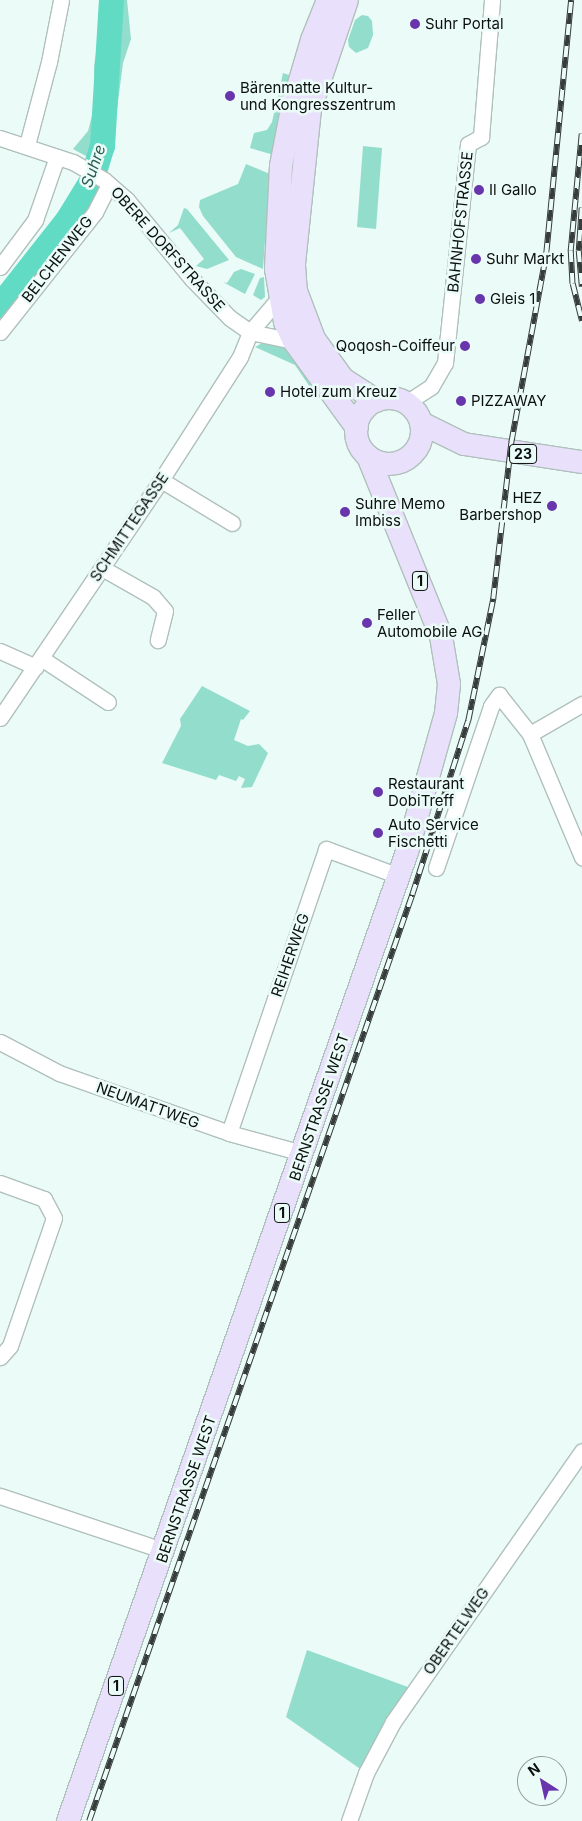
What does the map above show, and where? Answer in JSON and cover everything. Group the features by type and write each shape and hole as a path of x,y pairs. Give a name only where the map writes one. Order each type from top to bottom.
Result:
{"main road":[{"name":"1","path":"328,0 309,49 280,166 276,269 280,298 294,341 357,428 358,440 368,456"},
{"path":"347,0 310,109 294,266 296,291 314,339 342,379 377,401"},
{"path":"357,428 363,412 377,401 392,399 406,403 414,409 421,423 421,440 391,482 388,502"},
{"name":"23","path":"421,423 428,429 464,444 582,462"},
{"name":"23","path":"407,458 464,444"},
{"path":"368,456 387,464 407,458"},
{"name":"BERNSTRASSE WEST","path":"68,1821 165,1551 399,876 442,730 450,684 433,611 368,456"}],"street":[{"path":"27,145 49,62 61,0"},
{"name":"BAHNHOFSTRASSE","path":"406,403 425,391 441,372 445,363 468,144 481,137 492,0"},
{"name":"OBERE DORFSTRASSE","path":"0,138 27,145 82,166 107,182 127,200 211,300 250,332"},
{"path":"0,267 35,220 56,157"},
{"name":"BELCHENWEG","path":"0,332 95,212 107,182"},
{"name":"SCHMITTEGASSE","path":"0,718 161,480 240,356 250,332 280,298"},
{"path":"250,332 294,341"},
{"path":"161,480 232,523"},
{"path":"102,568 153,598 165,611 158,640"},
{"path":"0,651 39,663 108,702"},
{"path":"436,868 491,706 499,695 530,734 582,857"},
{"path":"530,734 582,704"},
{"name":"REIHERWEG","path":"229,1133 326,849 399,876"},
{"name":"NEUMATTWEG","path":"0,1042 59,1073 229,1133 302,1153"},
{"path":"0,1183 44,1199 54,1218 10,1346 0,1357"},
{"name":"OBERTELWEG","path":"349,1821 366,1773 393,1722 582,1451"},
{"path":"0,1496 112,1535 165,1551"}],"green space":[{"path":"104,0 127,0 131,39 123,63 112,148 106,167 73,149 88,131 94,108 94,66"},
{"path":"362,15 368,16 372,21 373,35 368,48 356,53 349,47 348,40 355,20"},
{"path":"283,73 292,76 274,155 250,148 254,133 267,130 272,122"},
{"path":"363,146 382,148 376,229 357,227"},
{"path":"246,164 270,174 263,269 236,257 203,216 199,207 200,200 238,184"},
{"path":"184,208 187,209 229,260 207,269 196,266 204,259 180,228 169,233 178,225"},
{"path":"241,269 255,274 245,294 223,282 227,283 234,272"},
{"path":"264,277 265,297 261,300 253,295 260,278"},
{"path":"264,342 285,345 317,391 314,393 295,365 255,347"},
{"path":"202,686 250,711 243,720 241,719 234,740 248,746 259,744 268,753 252,787 241,788 245,779 239,776 236,781 219,775 216,780 162,763 181,726 180,719"},
{"path":"307,1650 416,1690 366,1773 286,1717"}],"waterway":[{"name":"Suhre","path":"0,305 67,220 91,181 102,146 111,0"}],"railway":[{"path":"89,1821 412,895 468,721 493,599 511,443 546,254 571,0"},
{"path":"582,134 571,251 573,284 582,321"},
{"path":"582,208 579,251 582,287"}],"place":[{"name":"Suhr Portal","path":"415,24"},
{"name":"Bärenmatte Kultur- und Kongresszentrum","path":"230,96"},
{"name":"Il Gallo","path":"479,190"},
{"name":"Suhr Markt","path":"476,259"},
{"name":"Gleis 1","path":"480,299"},
{"name":"Qoqosh-Coiffeur","path":"465,346"},
{"name":"Hotel zum Kreuz","path":"270,392"},
{"name":"PIZZAWAY","path":"461,401"},
{"name":"HEZ Barbershop","path":"552,506"},
{"name":"Suhre Memo Imbiss","path":"345,512"},
{"name":"Feller Automobile AG","path":"367,623"},
{"name":"Restaurant DobiTreff","path":"378,792"},
{"name":"Auto Service Fischetti","path":"378,833"}]}
